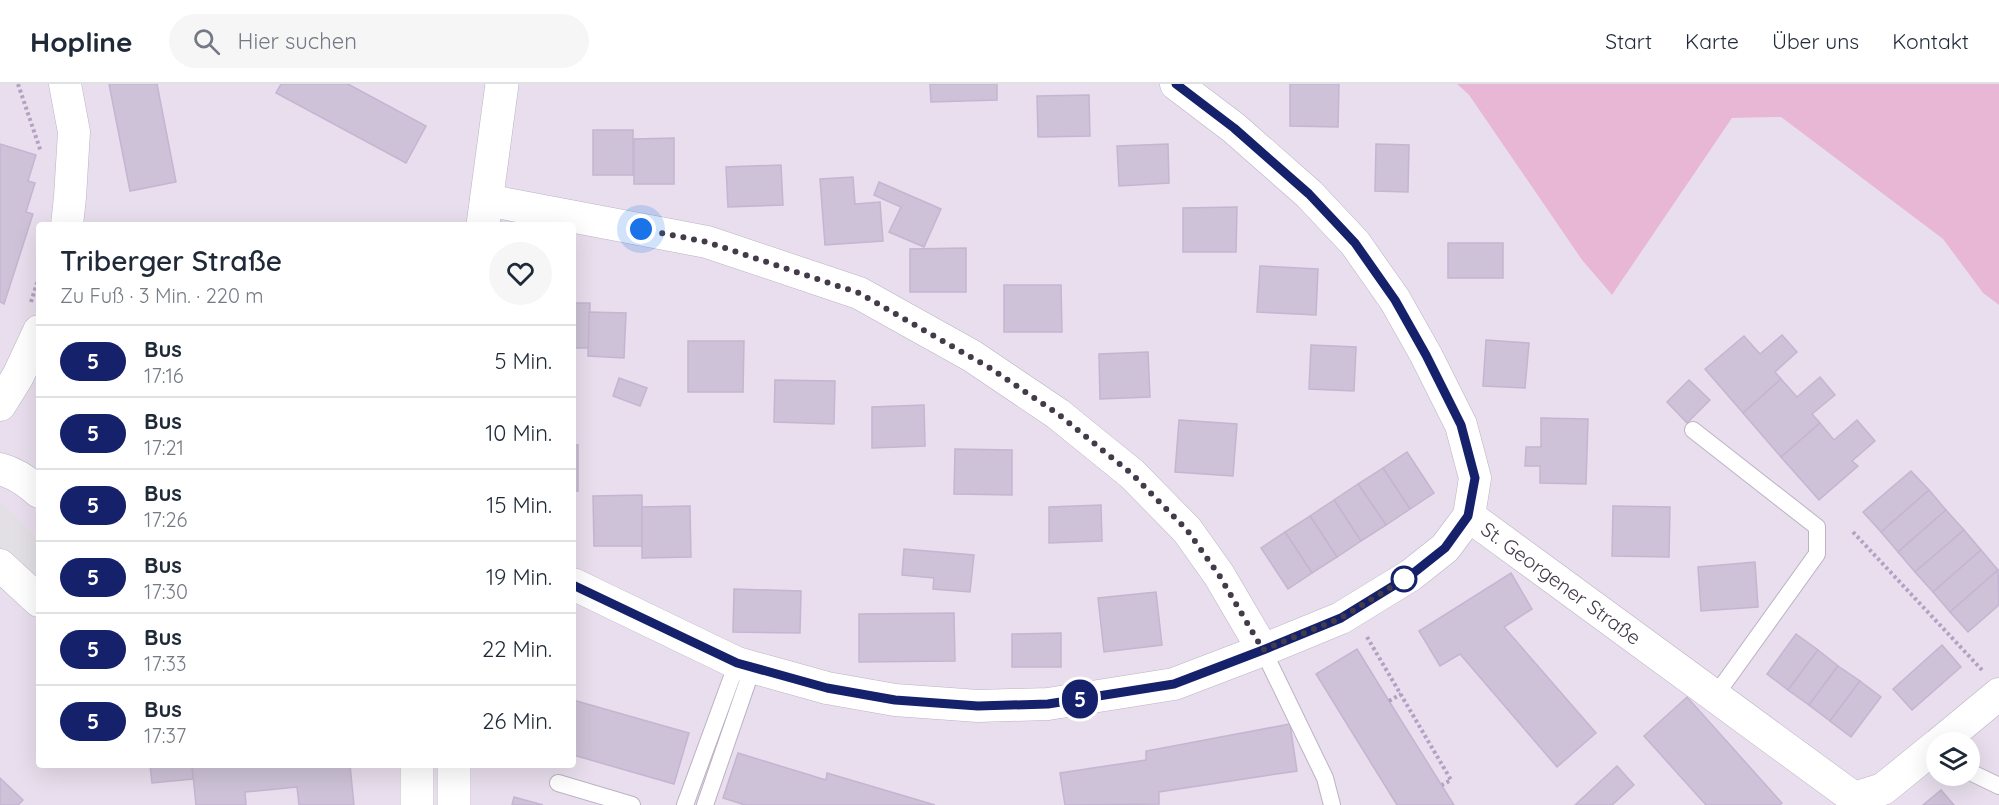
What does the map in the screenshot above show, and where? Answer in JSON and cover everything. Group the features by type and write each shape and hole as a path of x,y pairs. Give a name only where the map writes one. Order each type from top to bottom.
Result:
{"street":[{"path":"65,84 74,132 67,222"},
{"path":"502,84 484,213 553,222"},
{"name":"St. Georgener Straße","path":"1176,84 1234,128 1309,194 1355,243 1395,300 1461,425 1475,478 1468,516 1854,798 1883,789 1926,757"},
{"path":"576,225 707,242 859,293 972,356 1058,414 1132,474 1187,530 1219,575 1263,650"},
{"path":"0,405 18,376 36,337"},
{"path":"0,469 10,471 36,489"},
{"path":"576,586 745,666 827,688 895,700 978,706 1048,704 1174,684 1341,618 1411,575 1445,548 1468,516"},
{"path":"0,565 36,598"},
{"name":"St. Georgener Straße","path":"1950,732 1991,682"},
{"path":"417,768 417,805"},
{"path":"454,768 454,805"}],"lane":[{"path":"1693,430 1816,527 1817,554 1715,696"},
{"path":"1263,650 1325,778 1332,805"},
{"path":"685,805 745,666"},
{"path":"705,805 745,666"},
{"path":"1980,777 1999,786"},
{"path":"558,783 632,805"}],"path":[{"path":"18,84 43,159"},
{"path":"1854,532 1991,682"},
{"path":"1352,611 1451,780 1442,785"},
{"path":"1389,701 1401,694"}],"shaded area":[{"path":"0,84 1457,84 1469,95 1582,260 1612,295 1732,118 1781,117 1943,239 1983,293 1999,305 1999,805 0,805"},
{"path":"1457,84 1999,84 1999,305 1983,293 1943,239 1781,117 1732,118 1612,295 1582,260 1469,95"},
{"path":"0,502 36,537 36,592 0,557"}],"building":[{"path":"109,84 157,84 176,182 130,191"},
{"path":"281,84 348,84 426,126 406,163 276,93"},
{"path":"930,84 997,84 997,100 931,102"},
{"path":"1290,84 1339,84 1338,127 1290,126"},
{"path":"1089,95 1090,136 1038,137 1037,96"},
{"path":"593,130 633,130 633,175 593,175"},
{"path":"674,138 674,184 634,184 634,139"},
{"path":"0,144 36,155 28,181 35,183 26,212 33,214 4,304 0,302"},
{"path":"1168,144 1169,183 1119,186 1117,146"},
{"path":"1376,144 1409,145 1408,192 1375,191"},
{"path":"781,165 783,205 728,207 726,167"},
{"path":"853,177 855,204 880,202 883,241 825,245 820,179"},
{"path":"879,182 941,209 924,247 889,232 901,207 874,195"},
{"path":"1237,207 1236,252 1183,252 1183,208"},
{"path":"1448,243 1503,243 1503,278 1448,278"},
{"path":"966,248 966,292 910,292 910,249"},
{"path":"1260,266 1318,269 1316,315 1257,312"},
{"path":"1004,285 1061,285 1062,332 1004,332"},
{"path":"576,303 590,303 589,348 576,348"},
{"path":"589,312 626,313 624,358 588,356"},
{"path":"1782,335 1797,352 1775,372 1781,379 1743,413 1705,369 1744,336 1760,354"},
{"path":"1486,340 1529,343 1525,388 1483,386"},
{"path":"688,341 744,341 743,392 688,392"},
{"path":"1311,345 1356,347 1354,391 1309,389"},
{"path":"1148,352 1150,397 1100,399 1099,354"},
{"path":"1820,377 1835,395 1812,414 1820,423 1781,457 1743,413 1781,379 1797,397"},
{"path":"619,378 647,388 640,406 613,396"},
{"path":"775,380 835,381 834,424 774,422"},
{"path":"1689,380 1710,400 1687,423 1667,402"},
{"path":"924,405 925,446 872,448 872,407"},
{"path":"1541,418 1588,419 1586,484 1540,483 1540,466 1525,466 1526,447 1541,447"},
{"path":"1179,420 1237,424 1233,476 1175,472"},
{"path":"1857,420 1875,441 1852,461 1858,466 1819,500 1781,457 1820,423 1834,440"},
{"path":"576,445 578,445 578,491 576,491"},
{"path":"955,449 1012,450 1012,495 954,494"},
{"path":"1407,452 1434,493 1410,509 1383,468"},
{"path":"1383,468 1410,509 1386,525 1358,484"},
{"path":"1911,471 1929,490 1881,532 1863,512"},
{"path":"1358,484 1386,525 1361,541 1334,500"},
{"path":"1929,490 1946,510 1898,552 1881,532"},
{"path":"642,495 642,546 594,546 593,496"},
{"path":"1334,500 1361,541 1337,557 1310,516"},
{"path":"1101,505 1102,541 1049,543 1049,507"},
{"path":"690,506 691,557 642,558 642,507"},
{"path":"1613,506 1670,507 1669,557 1612,556"},
{"path":"1946,510 1964,530 1915,572 1898,552"},
{"path":"1310,516 1337,557 1312,573 1285,532"},
{"path":"1964,530 1981,550 1933,592 1915,572"},
{"path":"1285,532 1312,573 1288,589 1261,548"},
{"path":"904,549 974,555 970,592 933,589 934,578 902,575"},
{"path":"1981,550 1998,570 1950,612 1933,592"},
{"path":"1755,562 1758,607 1701,611 1698,567"},
{"path":"1998,570 1999,605 1968,632 1950,612"},
{"path":"1511,573 1532,609 1504,627 1596,733 1557,767 1460,654 1440,666 1419,631"},
{"path":"734,589 801,591 800,633 733,632"},
{"path":"1156,592 1162,645 1104,652 1098,598"},
{"path":"954,613 955,661 859,662 859,614"},
{"path":"1061,633 1061,667 1012,667 1012,634"},
{"path":"1796,634 1818,650 1788,690 1767,674"},
{"path":"1942,645 1961,667 1912,710 1893,689"},
{"path":"1357,649 1454,805 1397,805 1316,674"},
{"path":"1818,650 1838,666 1809,705 1788,690"},
{"path":"1838,666 1860,681 1830,721 1809,705"},
{"path":"1860,681 1881,697 1851,737 1830,721"},
{"path":"1687,697 1782,803 1779,805 1706,805 1644,736"},
{"path":"576,701 689,733 674,784 576,756"},
{"path":"1290,724 1297,771 1159,792 1159,804 1065,805 1060,773 1146,760 1146,751"},
{"path":"738,753 826,780 827,773 935,805 745,805 723,798"},
{"path":"1617,766 1634,785 1612,805 1575,805"},
{"path":"150,768 192,768 193,779 152,783"},
{"path":"192,768 350,768 354,805 299,805 297,787 245,792 246,805 196,805"},
{"path":"0,778 23,800 18,805 0,805"},
{"path":"1941,790 1954,805 1923,805"},
{"path":"514,797 543,805 512,805"}],"bus line":[{"name":"5","path":"576,586 737,663 827,688 895,700 978,706 1048,704 1174,684 1263,650 1341,618 1411,575 1445,548 1468,516 1475,478 1461,425 1395,300 1355,243 1309,194 1234,128 1176,84"}],"route":[{"path":"641,229 707,242 859,293 972,356 1058,414 1132,474 1187,530 1219,575 1263,650 1341,618 1411,575 1404,579"}]}
